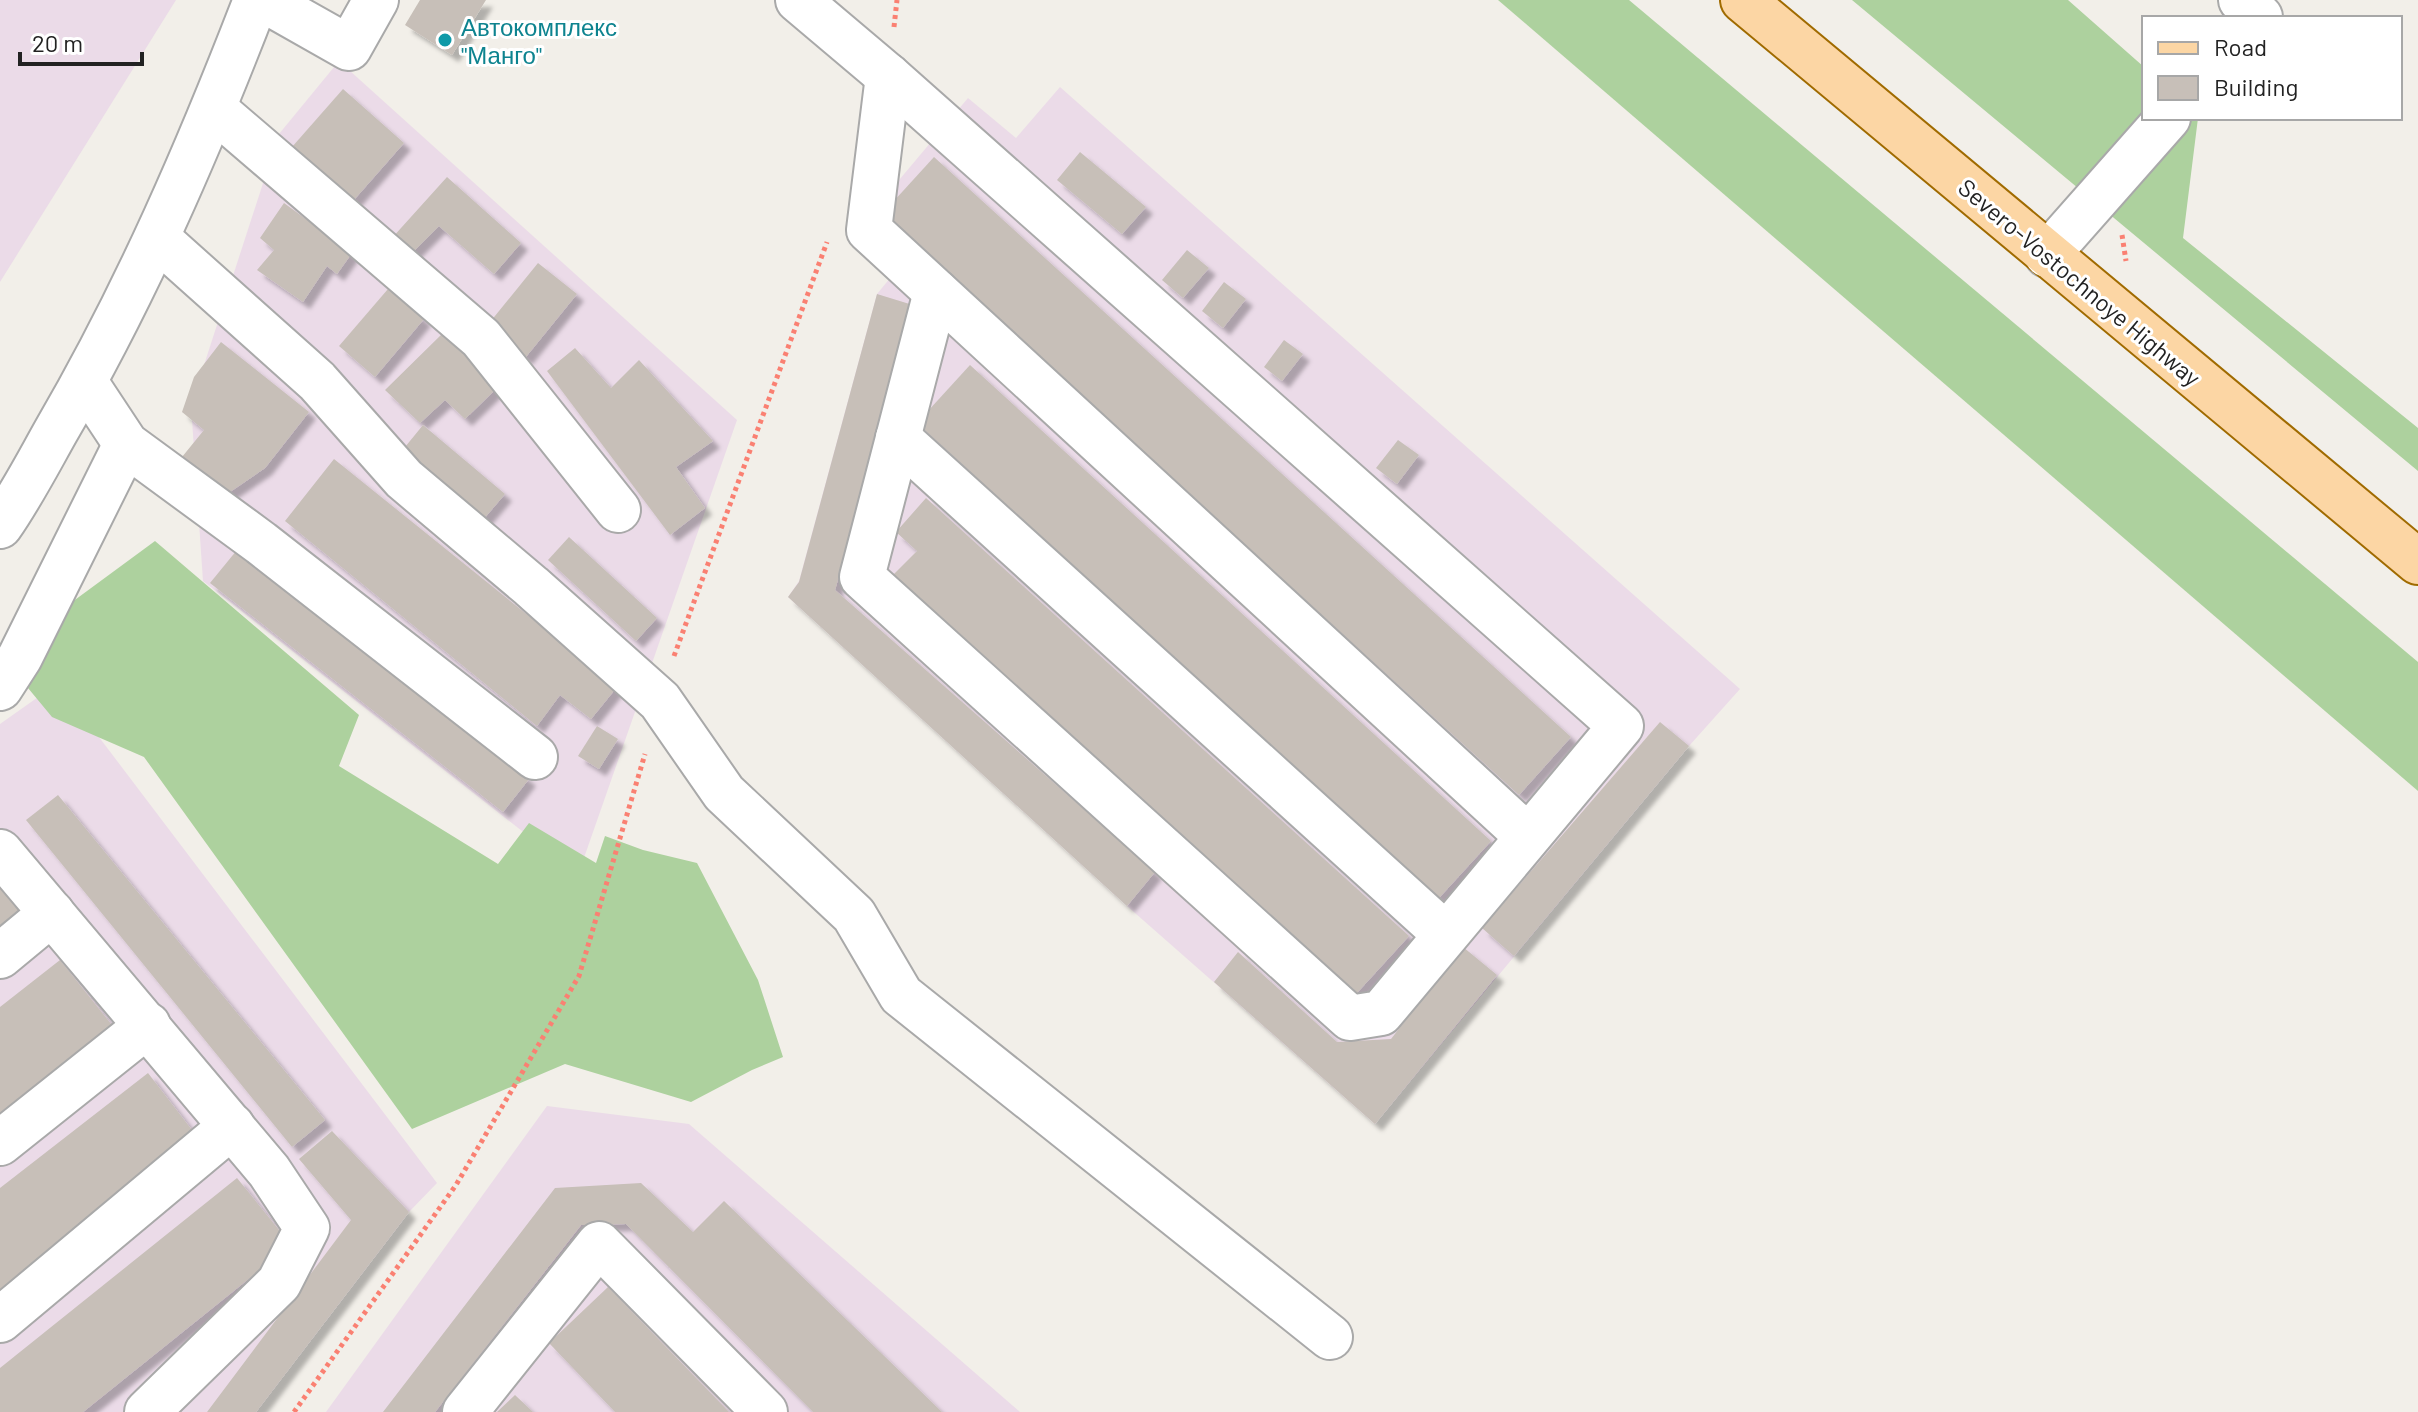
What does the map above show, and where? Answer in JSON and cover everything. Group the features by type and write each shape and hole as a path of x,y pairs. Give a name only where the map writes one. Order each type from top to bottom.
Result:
{"main road":[{"name":"Severo-Vostochnoye Highway","path":"1743,0 2418,562"}],"street":[{"path":"0,526 85,382 157,238 214,109 256,0"},
{"path":"264,0 349,48 376,0"},
{"path":"798,0 888,76 1621,726 1381,1013 1350,1018 862,577 936,292"},
{"path":"2241,0 2258,16"},
{"path":"2262,16 2275,0"},
{"path":"888,76 869,230 1527,836"},
{"path":"214,109 481,338 618,510"},
{"path":"2047,255 2166,120"},
{"path":"157,238 317,381 404,479 660,701 724,793 854,915 901,995 1330,1337"},
{"path":"85,382 126,444 261,543 535,757"},
{"path":"898,438 1445,934"},
{"path":"0,688 20,657 126,444"},
{"path":"0,852 269,1171 307,1228 279,1283 147,1412"},
{"path":"0,956 52,913"},
{"path":"0,1143 148,1025"},
{"path":"0,1320 232,1126"},
{"path":"465,1412 599,1244 765,1412"}],"path":[{"path":"2122,227 2127,266"}],"shaded area":[{"path":"0,0 176,0 0,282"},
{"path":"339,61 737,420 578,875 203,581 191,405 279,134"},
{"path":"1060,87 1740,689 1689,746 1375,1124 1127,906 788,597 799,581 877,294 891,277 852,236 968,98 1016,138"},
{"path":"58,683 437,1183 409,1212 256,1412 0,1412 0,724"},
{"path":"547,1106 689,1124 1020,1412 326,1412"}],"green space":[{"path":"1498,0 1629,0 2418,662 2418,791"},
{"path":"1852,0 2068,0 2142,65 2142,120 2198,120 2183,238 2418,428 2418,471"},
{"path":"155,541 359,715 339,766 498,864 529,823 596,863 605,836 643,850 697,863 758,980 783,1057 691,1102 565,1064 412,1129 144,757 52,717 28,688 68,605"}],"building":[{"name":"Автокомплекс \"Манго\"","path":"420,0 486,0 452,55 405,25"},
{"path":"343,89 404,143 353,201 292,147"},
{"path":"1080,152 1146,207 1122,234 1057,180"},
{"path":"934,157 1571,737 1519,795 882,214"},
{"path":"447,177 521,243 494,274 439,226 411,254 392,238"},
{"path":"284,203 352,253 337,274 327,266 303,302 257,270 274,250 260,238"},
{"path":"1187,250 1209,268 1183,298 1162,280"},
{"path":"538,263 577,294 525,358 486,327"},
{"path":"1224,282 1246,299 1223,328 1202,311"},
{"path":"388,289 424,319 375,377 339,346"},
{"path":"877,294 916,306 835,590 1155,872 1127,906 788,597 799,582"},
{"path":"443,333 497,388 465,419 445,400 420,423 385,390"},
{"path":"1284,340 1303,354 1282,381 1264,367"},
{"path":"221,342 309,412 265,468 227,494 182,457 204,430 182,412 194,377"},
{"path":"575,348 611,388 639,360 713,441 676,467 705,508 670,535 547,371"},
{"path":"970,365 1491,841 1438,899 917,423"},
{"path":"423,425 505,494 482,521 401,452"},
{"path":"1398,440 1419,455 1397,484 1376,468"},
{"path":"334,459 617,687 591,719 560,695 537,726 285,521"},
{"path":"926,498 1409,936 1355,995 893,575 917,551 896,532"},
{"path":"569,537 657,618 636,641 548,560"},
{"path":"237,550 529,779 503,812 210,583"},
{"path":"1660,722 1689,746 1514,956 1482,928"},
{"path":"597,726 618,739 599,769 578,756"},
{"path":"58,795 325,1120 292,1147 26,820"},
{"path":"0,876 30,912 0,936"},
{"path":"1463,947 1497,975 1375,1124 1214,982 1238,952 1337,1042 1391,1039"},
{"path":"60,960 115,1029 0,1120 0,1007"},
{"path":"148,1073 202,1143 0,1299 0,1188"},
{"path":"332,1131 409,1212 256,1412 207,1412 351,1220 299,1159"},
{"path":"237,1178 291,1245 83,1412 0,1412 0,1368"},
{"path":"641,1183 693,1232 724,1201 942,1412 813,1412 626,1224 581,1225 435,1412 383,1412 555,1188"},
{"path":"608,1287 729,1412 615,1412 549,1343"},
{"path":"515,1395 533,1412 497,1412"}],"place":[{"name":"Автокомплекс \"Манго\"","path":"445,40"}]}
